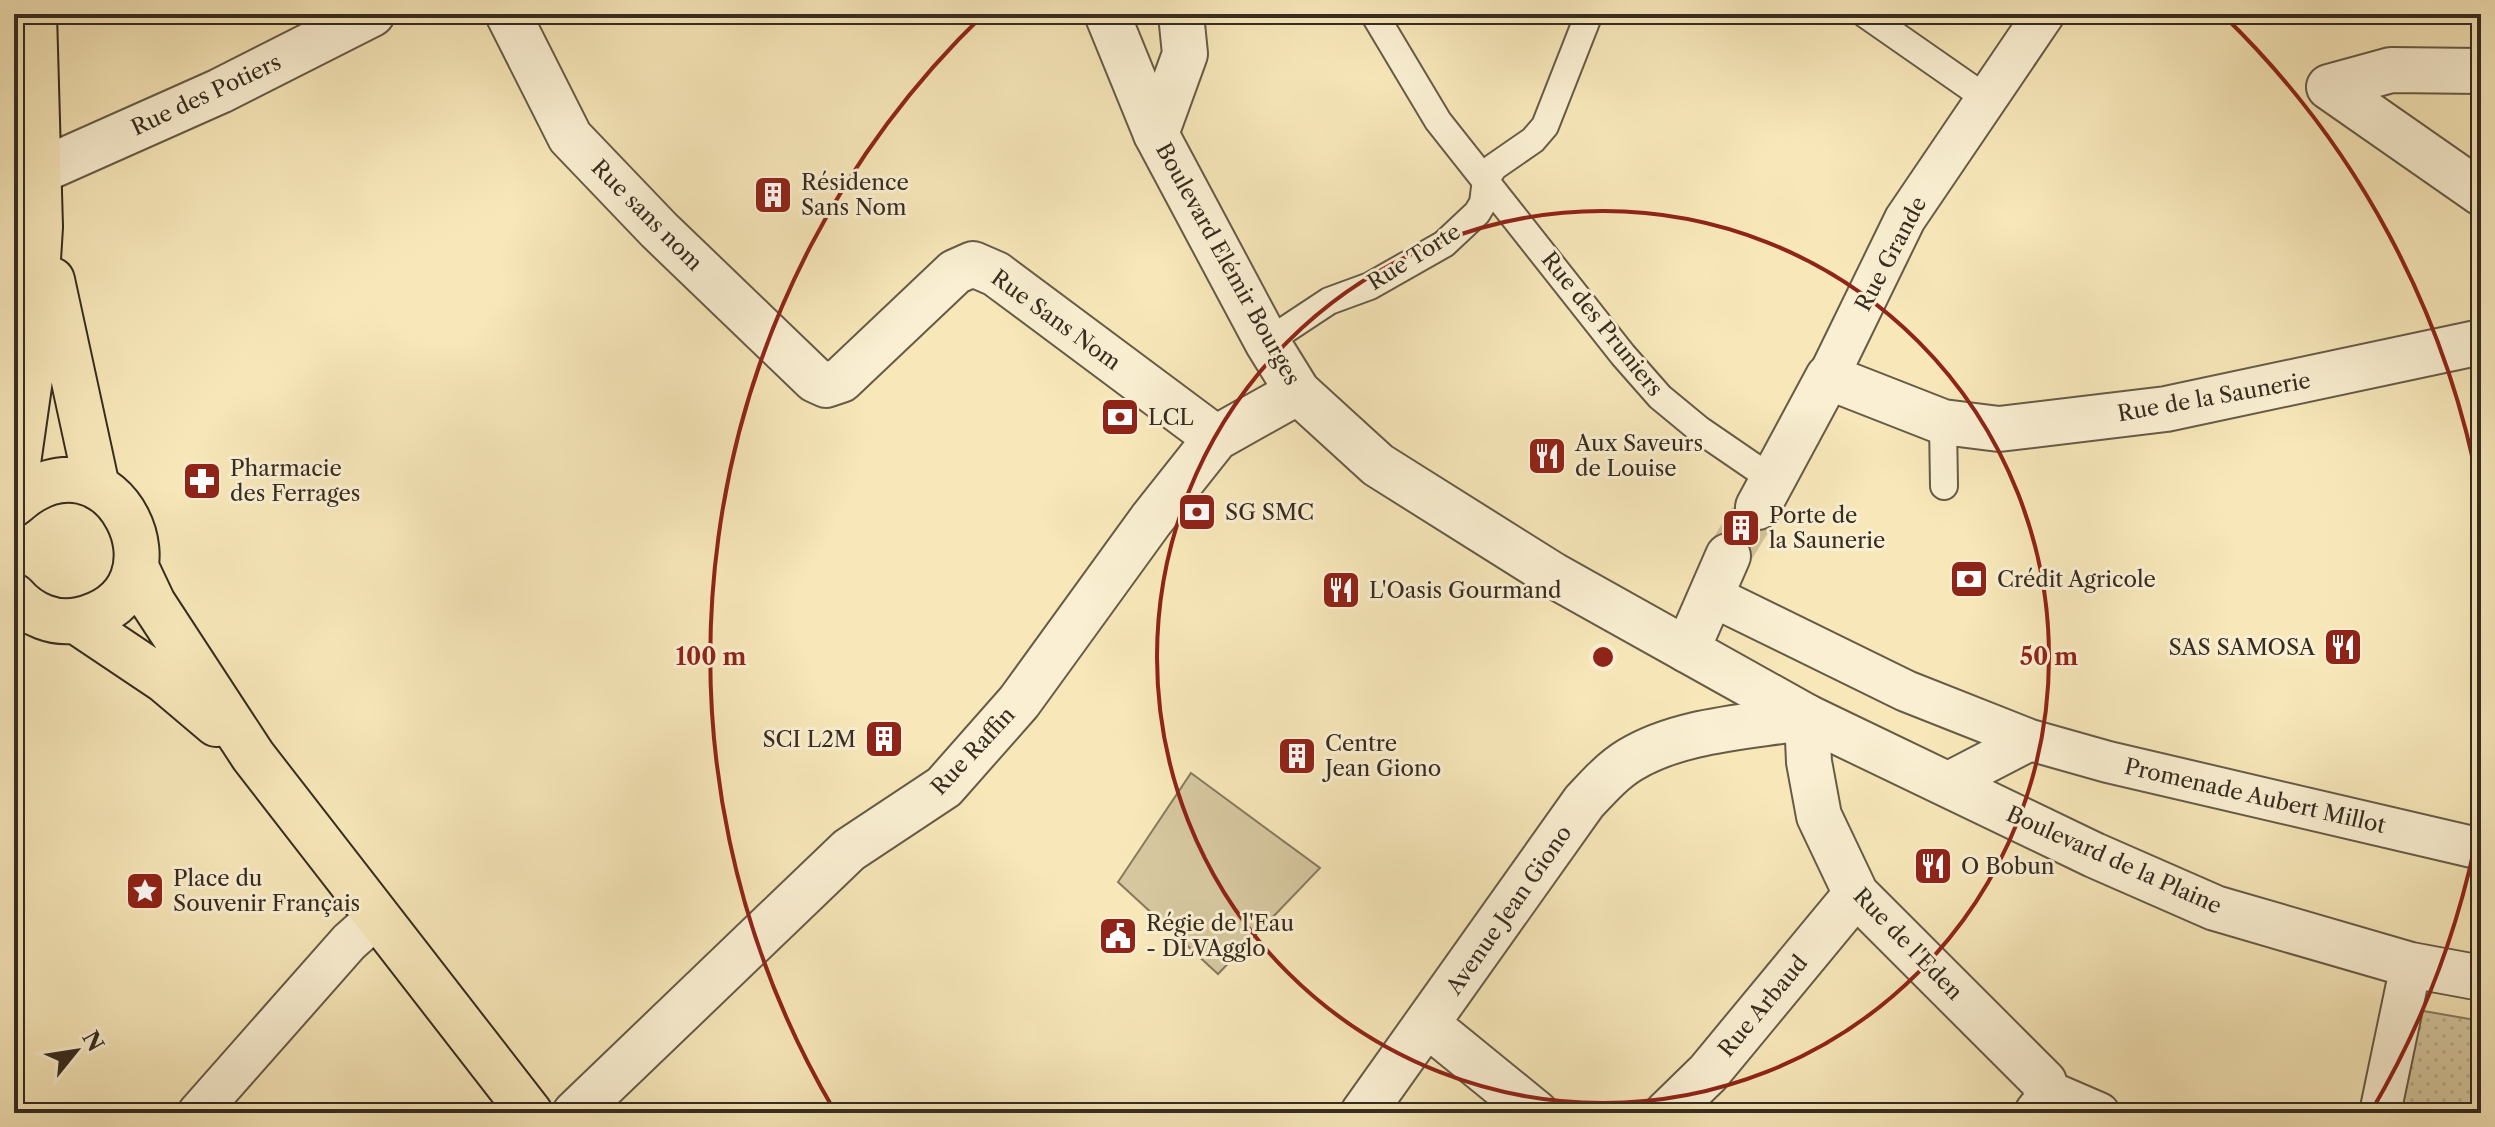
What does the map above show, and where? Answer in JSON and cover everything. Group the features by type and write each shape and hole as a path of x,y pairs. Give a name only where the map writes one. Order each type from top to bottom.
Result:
{"main road":[{"path":"34,14 26,94 26,172 97,487"},
{"path":"14,491 31,372 40,227"},
{"path":"14,504 29,491 51,481 74,480 97,487 116,500 130,519 137,540 136,567 128,587 114,603 97,615 76,621 57,621 17,602"},
{"path":"136,567 153,603 253,756 530,1113"},
{"path":"76,621 164,680 253,756"}],"street":[{"name":"Rue des Potiers","path":"26,172 220,91 372,14"},
{"name":"Rue sans nom","path":"508,14 570,137 798,366 826,385"},
{"name":"Boulevard Elémir Bourges","path":"1107,14 1156,134 1267,342 1298,392 1378,465 1553,575 1687,650"},
{"path":"1156,134 1185,54 1181,14"},
{"name":"Rue Grande","path":"1765,493 1828,377 1905,219 2044,14"},
{"path":"2481,71 2391,70 2329,87 2481,193"},
{"name":"Rue Sans Nom","path":"826,385 841,380 955,272 973,264 996,274 1216,438"},
{"name":"Rue de la Saunerie","path":"1828,377 1943,422 1999,429 2166,409 2418,359 2481,342"},
{"name":"Rue Raffin","path":"575,1113 849,850 944,787 1019,702 1151,520 1216,438 1298,392"},
{"path":"1687,650 1728,556"},
{"name":"Promenade Aubert Millot","path":"1712,596 1906,691 2030,740 2108,762 2481,849"},
{"name":"Boulevard de la Plaine","path":"1687,650 1807,717 2094,855 2215,908 2411,965 2481,978"},
{"name":"Avenue Jean Giono","path":"1363,1113 1584,802 1630,760 1682,739 1807,717"},
{"name":"Rue de l'Eden","path":"1807,717 1809,762 1819,816 1856,894 2044,1082 2043,1102 2099,1113"},
{"path":"1947,783 2030,740"},
{"name":"Rue Arbaud","path":"1667,1113 1708,1073 1856,894"},
{"path":"198,1113 349,942 377,917"},
{"path":"2380,1113 2411,965"},
{"path":"1428,1025 1536,1113"}],"lane":[{"name":"Rue des Pruniers","path":"1374,14 1418,94 1660,397 1700,430 1765,493"},
{"name":"Rue Torte","path":"1267,342 1329,301 1370,286 1444,244 1477,213 1483,203 1486,179 1494,167 1540,134 1589,14"},
{"path":"1865,14 1987,99"},
{"path":"1943,422 1944,486"}],"shaded area":[{"path":"1191,773 1320,868 1218,974 1118,882"},
{"path":"2412,1009 2481,1021 2481,1113 2388,1113"}],"tunnel":[{"path":"1728,556 1758,507"}],"place":[{"name":"Résidence Sans Nom","path":"773,195"},
{"name":"LCL","path":"1120,417"},
{"name":"Aux Saveurs de Louise","path":"1547,456"},
{"name":"Pharmacie des Ferrages","path":"202,481"},
{"name":"SG SMC","path":"1197,512"},
{"name":"Porte de la Saunerie","path":"1741,528"},
{"name":"Crédit Agricole","path":"1969,579"},
{"name":"L'Oasis Gourmand","path":"1341,590"},
{"name":"SAS SAMOSA","path":"2343,647"},
{"name":"SCI L2M","path":"884,739"},
{"name":"Centre Jean Giono","path":"1297,756"},
{"name":"O Bobun","path":"1933,866"},
{"name":"Place du Souvenir Français","path":"145,891"},
{"name":"Régie de l'Eau - DLVAgglo","path":"1118,936"}]}
